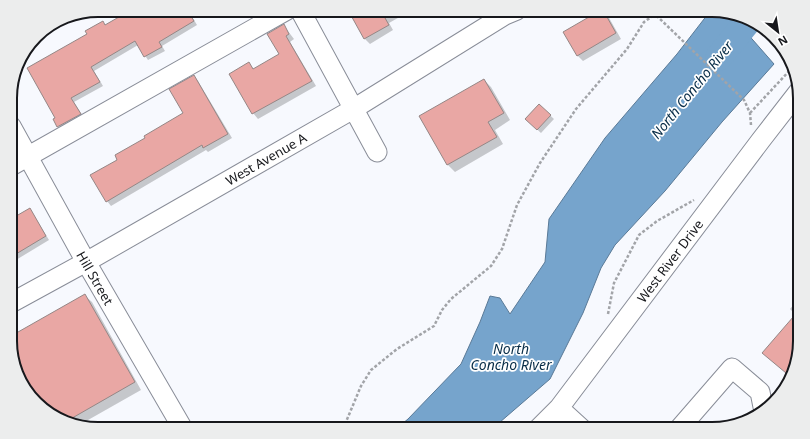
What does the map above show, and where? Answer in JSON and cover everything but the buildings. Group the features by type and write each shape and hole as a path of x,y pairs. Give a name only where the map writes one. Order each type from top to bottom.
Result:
{"street":[{"path":"17,163 275,17"},
{"path":"304,17 378,152"},
{"name":"West Avenue A","path":"17,300 86,262 355,108 501,17"},
{"name":"West River Drive","path":"545,422 559,408 793,100"},
{"name":"Hill Street","path":"17,137 86,262 179,422"},
{"path":"685,422 732,368 760,392 761,405"},
{"path":"559,408 574,422"}],"path":[{"path":"346,422 361,386 371,370 397,349 434,326 442,310 451,299 491,266 502,249 517,206 540,163 576,109 627,49 644,22 650,17"},
{"path":"658,17 744,100 750,113 751,128"},
{"path":"750,113 788,72"},
{"path":"607,317 614,284 639,236 657,221 696,199"}],"water":[{"name":"North Concho River","path":"706,17 723,18 736,21 758,46 758,52 763,52 774,64 722,122 665,191 615,245 601,268 583,313 550,379 500,422 404,422 461,364 490,296 500,298 510,314 545,262 549,219 605,138 677,54"}],"waterway":[{"name":"North Concho River","path":"719,57 746,24"}]}
